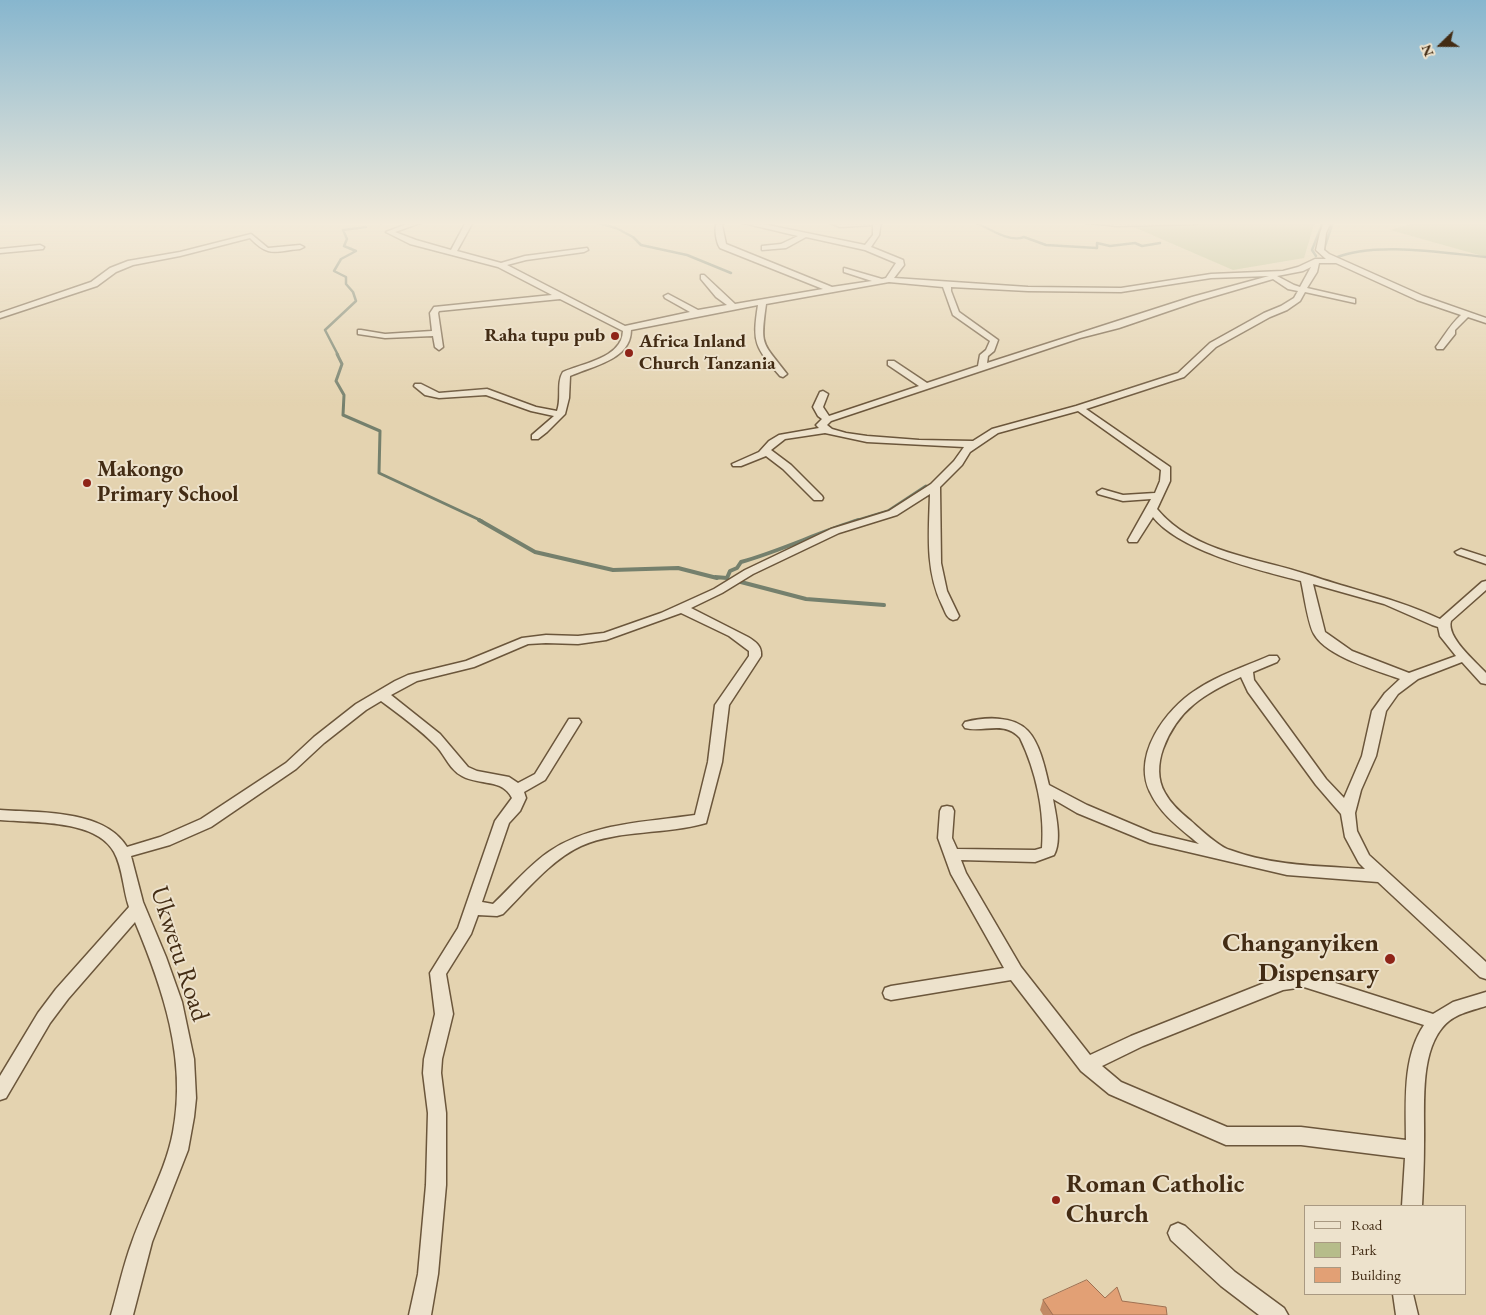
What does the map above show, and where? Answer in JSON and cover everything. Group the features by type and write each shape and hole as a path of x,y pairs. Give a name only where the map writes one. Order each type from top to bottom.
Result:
{"street":[{"path":"0,316 95,283"},
{"path":"537,283 616,326 627,329 696,313 735,308 871,283"},
{"path":"709,283 719,295 735,308"},
{"path":"816,283 832,290"},
{"path":"922,283 1053,290 1122,290 1168,283"},
{"path":"824,430 821,425 828,419 982,366 1253,283"},
{"path":"1283,283 1303,291 1352,301"},
{"path":"124,853 165,841 206,822 291,766 333,728 361,707 400,684 413,678 470,664 526,641 546,639 578,640 606,636 665,616 835,532 893,514 935,486 958,463 966,450 995,431 1079,408 1181,376 1192,369 1205,351 1213,345 1267,315 1284,308 1297,299 1307,283"},
{"path":"1388,283 1420,298 1486,321"},
{"path":"947,285 947,291 956,313 994,340 990,351 984,355 982,366"},
{"path":"439,347 434,314 437,309 563,296"},
{"path":"668,296 696,313"},
{"path":"762,302 757,336 760,346 783,374"},
{"path":"1440,347 1451,334 1451,330 1466,315"},
{"path":"535,437 552,425 566,403 564,378 566,374 602,360 616,351 625,342 627,329"},
{"path":"361,332 385,336 436,333"},
{"path":"891,363 926,386"},
{"path":"418,386 432,394 443,395 479,391 487,392 523,405 560,414"},
{"path":"823,394 818,407 821,414 828,419"},
{"path":"1079,408 1166,469 1166,484 1156,497 1152,509 1133,540"},
{"path":"737,464 762,454 772,443 782,437 810,431 824,430 841,435 924,444 976,444"},
{"path":"766,450 787,467 818,498"},
{"path":"935,486 937,572 940,588 953,616"},
{"path":"1102,492 1128,498 1151,495 1156,497"},
{"path":"1152,509 1158,518 1169,527 1200,545 1251,563 1381,599 1416,612 1444,626"},
{"path":"1461,552 1486,561"},
{"path":"1306,578 1319,633 1323,638 1342,650 1410,678"},
{"path":"1486,584 1446,619 1444,626 1444,632 1450,641 1486,680"},
{"path":"475,905 483,910 497,910 554,856 576,842 609,833 701,819 716,762 722,705 746,670 756,650 741,638 681,608"},
{"path":"1465,657 1410,678 1386,700 1378,713 1369,756 1357,780 1348,813 1354,844 1364,859 1415,904 1486,972"},
{"path":"1226,857 1181,819 1162,799 1154,782 1152,761 1162,729 1176,710 1196,694 1215,683 1273,659"},
{"path":"1246,671 1253,689 1321,782 1348,813"},
{"path":"382,695 442,745 454,763 466,772 478,777 498,778 512,786 519,798 518,803 502,821 465,930 438,972 444,1014 432,1073 437,1113 436,1185 428,1274 420,1315"},
{"path":"515,791 540,777 574,722"},
{"path":"952,854 1035,856 1048,851 1050,839 1044,788 1029,743 1023,733 999,723 984,722 970,725"},
{"path":"1044,788 1082,809 1131,832 1150,838 1226,857 1314,872 1382,876"},
{"path":"947,811 945,838 959,874 1015,972 1087,1065 1115,1088 1226,1136 1301,1136 1415,1150"},
{"name":"Ukwetu Road","path":"0,815 93,826 109,835 124,853 137,909 161,965 170,994 185,1063 187,1090 185,1118 177,1154 142,1242 122,1315"},
{"path":"0,1092 44,1018 62,994 137,909"},
{"path":"891,993 989,978 1015,972"},
{"path":"1087,1065 1137,1041 1282,983 1304,980 1435,1022"},
{"path":"1412,1205 1415,1100 1421,1048 1435,1022 1459,1006 1486,999"},
{"path":"1178,1233 1228,1280 1276,1315"},
{"path":"1404,1295 1407,1315"}],"building":[{"path":"1087,1280 1105,1298 1117,1287 1122,1301 1166,1307 1167,1315 1053,1315 1043,1300"}],"waterway":[{"path":"338,355 325,330 356,301 353,292 346,283"},
{"path":"337,354 342,364 336,381 344,395 343,415 380,431 379,473 482,521"},
{"path":"855,521 888,511 926,486"},
{"path":"479,520 535,552 613,570 678,568 717,578"},
{"path":"715,577 727,578 730,571 737,568 741,562 859,520"},
{"path":"737,581 806,599 884,605"}],"place":[{"name":"Raha tupu pub","path":"615,336"},
{"name":"Africa Inland Church Tanzania","path":"629,353"},
{"name":"Makongo Primary School","path":"87,483"},
{"name":"Changanyiken Dispensary","path":"1390,959"},
{"name":"Roman Catholic Church","path":"1056,1200"}]}
